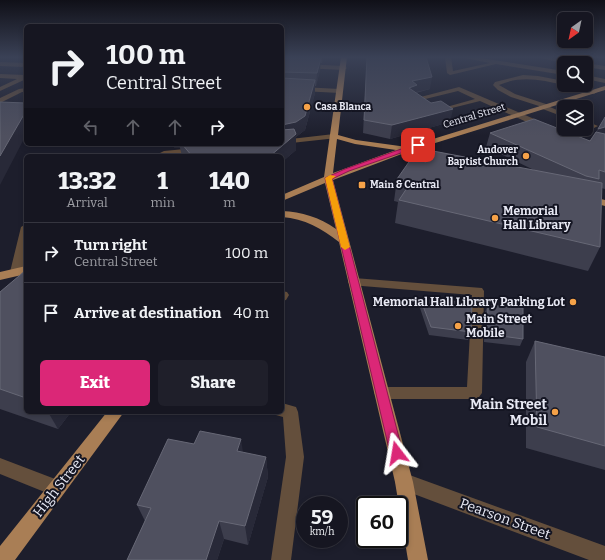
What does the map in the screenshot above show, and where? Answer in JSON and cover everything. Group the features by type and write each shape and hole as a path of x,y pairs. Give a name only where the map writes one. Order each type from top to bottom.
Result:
{"main road":[{"path":"341,83 328,178 404,482 418,560"},
{"name":"Central Street","path":"284,197 328,178 406,149 604,89"},
{"path":"334,136 355,142 406,149 456,161"},
{"path":"577,195 605,203"},
{"path":"284,214 296,214 317,221 344,241"},
{"path":"0,276 21,271"},
{"name":"High Street","path":"2,560 114,414"}],"street":[{"path":"0,89 12,83"},
{"path":"497,83 496,85 499,89 557,112"},
{"path":"284,88 340,91"},
{"path":"482,99 430,113 412,100 459,89 482,99 515,115 549,128"},
{"path":"2,103 21,90 24,90"},
{"path":"284,142 334,136"},
{"path":"165,154 164,153 204,149"},
{"path":"21,271 24,245"},
{"path":"354,282 478,291 474,393 382,394"},
{"path":"281,560 295,458 286,411"},
{"path":"0,466 57,488"},
{"name":"Pearson Street","path":"404,482 605,556"}],"building":[{"path":"284,83 314,83 305,116 296,122 284,125"},
{"path":"366,83 415,83 417,85 409,88 431,103 441,101 453,109 392,125 364,120"},
{"path":"0,102 24,103 24,114 0,156"},
{"path":"605,117 605,127 598,129"},
{"path":"534,119 557,128 557,136 577,136 590,141 596,132 605,134 605,172 599,170 599,179 586,176 490,133"},
{"path":"294,129 296,134 284,144 284,130"},
{"path":"184,146 282,146 272,154 190,154"},
{"path":"433,151 602,183 600,247 399,200 411,182 397,179 411,159 426,162"},
{"path":"24,272 24,397 0,389 0,292"},
{"path":"420,298 472,303 471,332 431,327"},
{"path":"488,305 523,308 523,339 487,334"},
{"path":"535,341 605,357 605,446 537,427"},
{"path":"200,431 241,439 237,451 266,457 245,526 219,521 206,560 127,560 151,508 137,505 168,439 194,444"}],"slow traffic":[{"path":"333,176 328,178 345,247"}],"place":[{"name":"Casa Blanca","path":"307,107"},
{"name":"Andover Baptist Church","path":"526,156"},
{"name":"Main & Central","path":"362,185"},
{"name":"Memorial Hall Library","path":"495,218"},
{"name":"Memorial Hall Library Parking Lot","path":"573,302"},
{"name":"Main Street Mobile","path":"458,326"},
{"name":"Main Street Mobil","path":"555,412"}],"route":[{"path":"397,453 328,178 418,145"}]}
